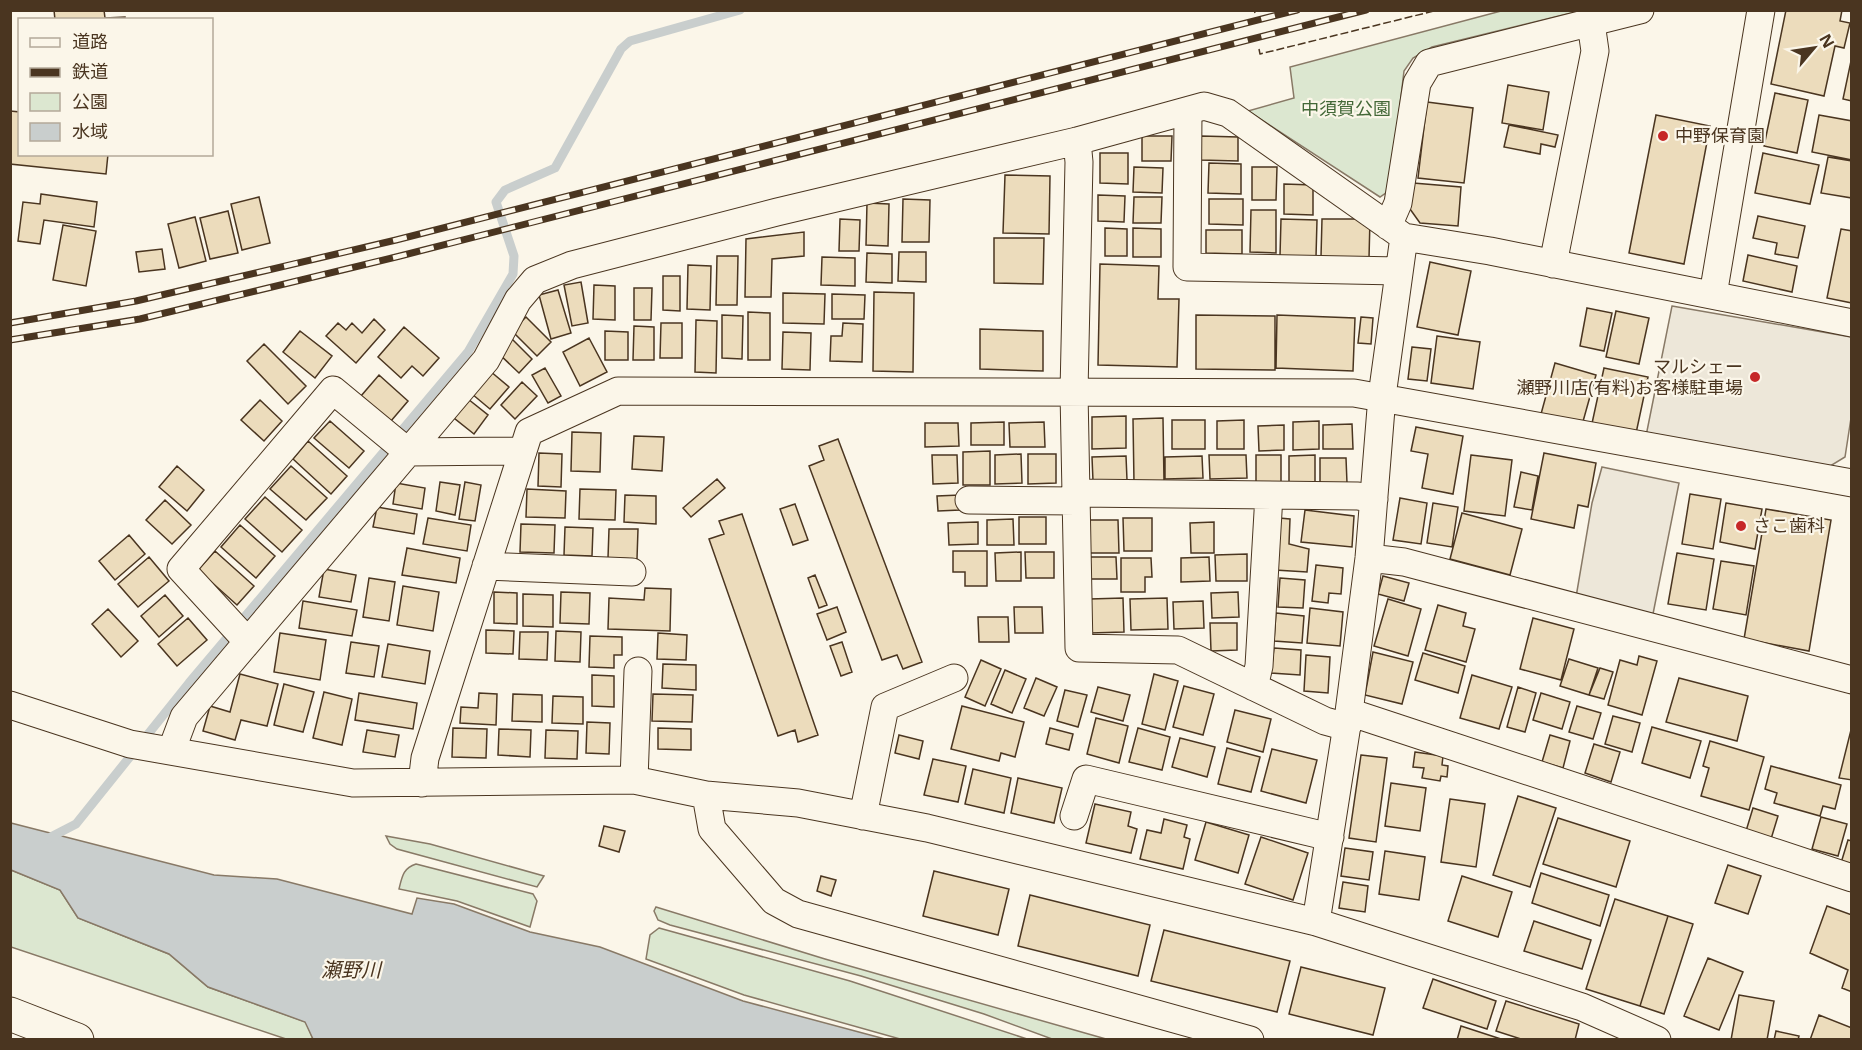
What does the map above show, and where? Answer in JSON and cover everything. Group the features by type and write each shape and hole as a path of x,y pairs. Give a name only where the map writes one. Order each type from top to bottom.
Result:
{"highway":[{"path":"10,1014 77,1040"}],"street":[{"path":"1316,922 1348,719 1369,558 1383,396 1399,271 1396,232 1398,203 1417,83 1429,63 1640,10"},
{"path":"1713,295 1761,10"},
{"path":"1553,264 1595,51 1591,23"},
{"path":"168,749 184,717 486,360 518,300 535,280 573,265 765,215 1077,141 1204,106 1228,112 1396,232 1851,323"},
{"path":"1188,111 1187,267 1399,271"},
{"path":"1077,141 1080,162 1074,392 1079,648 1178,650 1325,721 1348,719 1851,878"},
{"path":"247,641 181,569 333,390 408,452 523,451"},
{"path":"422,783 425,758 529,432 618,391 1354,393 1383,396 1851,483"},
{"path":"969,500 1269,495 1358,496 1374,500"},
{"path":"1254,687 1259,666 1269,495"},
{"path":"1369,558 1404,562 1851,680"},
{"path":"486,566 632,573"},
{"path":"634,780 638,671"},
{"path":"863,816 885,707 954,678"},
{"path":"10,705 130,744 353,783 634,780 706,795 798,802 938,831 1316,922 1582,1007 1657,1040"},
{"path":"1074,816 1086,779 1330,837"},
{"path":"706,795 712,829 774,901 798,914 1250,1040"}],"green space":[{"name":"中須賀公園","path":"1501,11 1579,11 1432,47 1413,58 1404,71 1390,190 1380,197 1248,111 1294,98 1290,67"},
{"path":"386,836 430,844 544,876 537,887 397,849 390,844"},
{"path":"416,864 533,894 537,901 530,927 457,901 399,889 406,871"},
{"path":"11,870 60,890 78,918 169,954 208,987 306,1022 313,1039 286,1039 11,947"},
{"path":"656,907 825,959 1106,1039 1052,1039 984,1014 861,976 670,925 658,920 654,911"},
{"path":"659,928 850,981 1027,1039 900,1039 744,995 646,959 650,935"}],"shaded area":[{"name":"マルシェー 瀬野川店(有料)お客様駐車場","path":"1672,306 1851,337 1851,418 1845,457 1827,468 1646,436"},
{"path":"1602,467 1679,483 1652,619 1575,603 1592,503"}],"water":[{"name":"瀬野川","path":"11,823 214,875 277,879 412,914 417,898 454,904 530,932 600,947 743,1001 885,1039 313,1039 305,1022 208,987 169,954 78,918 60,890 11,870"}],"building":[{"path":"54,10 104,10 105,18 55,18"},
{"path":"1786,10 1842,10 1840,21 1850,23 1844,48 1835,46 1824,96 1771,84"},
{"path":"1852,62 1852,101 1843,99"},
{"path":"1508,85 1549,92 1543,130 1502,123"},
{"path":"1775,93 1808,100 1797,153 1764,146"},
{"path":"1427,102 1473,108 1464,183 1418,178"},
{"path":"10,111 18,112 18,156 108,156 106,174 10,164"},
{"path":"1656,115 1710,126 1684,264 1629,253"},
{"path":"1819,115 1852,121 1852,160 1812,152"},
{"path":"1509,125 1558,135 1555,147 1541,144 1540,154 1504,147"},
{"path":"1142,136 1172,136 1171,161 1142,161"},
{"path":"1201,136 1238,137 1238,161 1200,160"},
{"path":"1100,153 1128,153 1128,184 1100,183"},
{"path":"1763,153 1819,165 1810,204 1755,193"},
{"path":"1828,157 1852,161 1852,198 1821,193"},
{"path":"1209,163 1241,164 1241,194 1208,193"},
{"path":"1134,167 1163,168 1162,193 1133,192"},
{"path":"1252,167 1277,167 1276,200 1252,200"},
{"path":"1005,175 1050,176 1049,234 1003,233"},
{"path":"1413,183 1461,187 1458,226 1420,223 1410,209"},
{"path":"1284,184 1313,185 1313,215 1284,214"},
{"path":"41,194 97,202 94,227 44,220 40,244 18,241 23,202 40,204"},
{"path":"1098,195 1125,196 1124,222 1098,221"},
{"path":"259,197 270,243 242,250 231,204"},
{"path":"1134,197 1162,197 1161,223 1133,223"},
{"path":"903,199 930,200 929,242 902,242"},
{"path":"1209,199 1243,199 1243,225 1209,224"},
{"path":"867,203 889,204 888,246 866,245"},
{"path":"1251,210 1276,210 1276,253 1250,252"},
{"path":"228,211 238,253 210,259 200,218"},
{"path":"1758,216 1805,226 1798,258 1775,254 1777,243 1753,238"},
{"path":"195,217 206,261 179,268 168,224"},
{"path":"840,219 860,220 859,251 839,251"},
{"path":"1281,219 1317,220 1316,257 1280,256"},
{"path":"1322,219 1370,219 1369,258 1321,257"},
{"path":"63,225 96,231 86,286 53,280"},
{"path":"1105,228 1127,229 1127,256 1105,256"},
{"path":"1133,228 1161,229 1161,257 1133,257"},
{"path":"1841,229 1852,231 1852,303 1827,298"},
{"path":"1206,230 1242,230 1242,254 1206,253"},
{"path":"804,232 804,256 772,259 771,297 745,297 746,239"},
{"path":"994,238 1044,238 1043,284 994,283"},
{"path":"162,249 165,269 139,272 136,252"},
{"path":"899,252 926,252 926,282 898,281"},
{"path":"867,253 892,254 892,283 866,282"},
{"path":"1748,255 1797,266 1792,292 1743,281"},
{"path":"717,256 738,256 737,305 716,305"},
{"path":"822,257 855,258 855,286 821,285"},
{"path":"1430,262 1471,271 1458,335 1417,327"},
{"path":"1100,264 1159,266 1158,299 1179,299 1177,367 1098,365"},
{"path":"688,265 711,266 710,310 687,309"},
{"path":"663,276 680,276 680,311 663,310"},
{"path":"581,282 588,323 572,326 564,285"},
{"path":"594,285 615,286 615,320 593,319"},
{"path":"634,288 652,288 651,320 634,320"},
{"path":"558,290 571,333 551,339 539,295"},
{"path":"874,292 914,293 913,372 873,371"},
{"path":"783,293 825,294 824,324 783,323"},
{"path":"832,294 865,295 864,319 832,319"},
{"path":"1587,308 1612,313 1604,351 1580,346"},
{"path":"1616,311 1649,318 1639,364 1606,357"},
{"path":"748,312 770,313 770,360 748,360"},
{"path":"722,315 743,316 742,359 722,358"},
{"path":"1196,315 1275,316 1275,370 1196,369"},
{"path":"1277,315 1355,318 1353,371 1276,368"},
{"path":"526,317 551,342 537,356 512,331"},
{"path":"1361,317 1373,318 1371,344 1358,343"},
{"path":"374,319 385,330 356,363 326,336 338,323 346,330 352,323 362,333"},
{"path":"696,320 717,321 716,373 695,372"},
{"path":"661,323 682,323 682,358 660,358"},
{"path":"843,323 863,324 862,362 830,361 831,336 842,336"},
{"path":"634,326 654,327 654,360 633,360"},
{"path":"404,327 439,358 423,376 412,366 401,378 378,357"},
{"path":"980,329 1043,331 1043,371 980,369"},
{"path":"300,331 332,356 315,378 283,352"},
{"path":"605,331 628,332 628,360 605,360"},
{"path":"783,332 811,333 810,370 782,369"},
{"path":"1437,336 1480,342 1473,389 1431,383"},
{"path":"511,338 532,359 519,373 497,352"},
{"path":"589,338 607,372 580,386 563,352"},
{"path":"264,344 306,386 288,404 247,361"},
{"path":"1412,347 1431,349 1427,381 1408,379"},
{"path":"1555,363 1596,375 1582,425 1541,414"},
{"path":"545,368 561,396 548,403 532,375"},
{"path":"1604,368 1648,377 1635,438 1591,428"},
{"path":"490,371 509,387 490,409 472,394"},
{"path":"379,375 408,401 391,421 361,396"},
{"path":"522,382 537,396 515,419 501,405"},
{"path":"468,399 488,415 474,434 454,418"},
{"path":"260,400 282,421 264,441 241,420"},
{"path":"1126,416 1126,448 1092,449 1092,417"},
{"path":"1163,418 1164,482 1134,483 1133,419"},
{"path":"1172,420 1205,420 1205,449 1172,449"},
{"path":"1244,420 1244,449 1217,449 1217,421"},
{"path":"330,421 364,451 349,468 314,438"},
{"path":"1319,421 1319,449 1293,450 1293,422"},
{"path":"1004,422 1004,445 971,445 971,423"},
{"path":"1044,422 1045,447 1010,447 1009,423"},
{"path":"925,423 958,423 959,446 925,447"},
{"path":"1352,424 1353,449 1323,449 1323,425"},
{"path":"1284,425 1284,450 1259,451 1258,426"},
{"path":"1416,427 1463,436 1453,494 1422,488 1428,454 1411,451"},
{"path":"572,432 601,433 600,472 571,471"},
{"path":"634,436 664,437 662,471 632,469"},
{"path":"838,439 922,662 903,669 897,655 882,660 809,466 824,460 819,446"},
{"path":"308,441 347,476 331,494 293,459"},
{"path":"990,451 990,485 963,485 963,452"},
{"path":"539,453 562,454 561,487 538,486"},
{"path":"1544,453 1596,463 1588,507 1578,505 1574,528 1531,519"},
{"path":"1021,454 1022,483 995,484 995,455"},
{"path":"1028,454 1056,454 1056,483 1028,484"},
{"path":"932,455 957,455 958,483 933,484"},
{"path":"1209,455 1246,455 1247,478 1210,479"},
{"path":"1256,455 1281,455 1281,484 1256,485"},
{"path":"1315,455 1315,484 1289,485 1289,456"},
{"path":"1471,455 1512,460 1505,516 1464,511"},
{"path":"1126,456 1127,480 1093,481 1092,457"},
{"path":"1202,456 1203,478 1165,479 1165,457"},
{"path":"1320,458 1346,458 1347,483 1320,483"},
{"path":"177,466 204,490 187,511 159,487"},
{"path":"291,466 327,498 306,520 270,489"},
{"path":"1521,472 1538,476 1532,510 1514,507"},
{"path":"717,479 725,488 691,517 683,508"},
{"path":"440,482 460,485 455,515 436,511"},
{"path":"465,482 481,485 475,521 459,519"},
{"path":"396,483 425,488 422,509 393,504"},
{"path":"527,489 566,491 565,518 526,517"},
{"path":"580,489 616,490 615,520 579,519"},
{"path":"1690,494 1721,499 1713,549 1682,544"},
{"path":"625,495 656,496 656,524 624,522"},
{"path":"960,495 960,510 938,511 937,496"},
{"path":"265,497 302,530 282,552 245,519"},
{"path":"1400,498 1427,503 1421,544 1393,540"},
{"path":"165,500 191,525 172,544 146,520"},
{"path":"1433,503 1458,507 1452,547 1427,543"},
{"name":"さこ歯科","path":"1726,503 1762,509 1755,549 1720,542"},
{"path":"795,504 808,540 793,545 780,509"},
{"path":"377,507 417,514 414,534 373,527"},
{"path":"1766,509 1831,520 1809,651 1744,639"},
{"path":"1305,510 1354,516 1352,547 1301,542"},
{"path":"1462,513 1522,529 1510,575 1450,559"},
{"path":"742,514 818,735 798,742 795,730 778,736 709,539 724,534 719,521"},
{"path":"1019,517 1046,517 1046,544 1019,544"},
{"path":"428,518 471,525 467,551 423,544"},
{"path":"1123,518 1152,518 1152,551 1124,551"},
{"path":"1279,518 1290,519 1289,544 1309,549 1307,572 1275,570"},
{"path":"1013,519 1014,545 987,545 987,520"},
{"path":"1088,520 1118,520 1119,553 1089,553"},
{"path":"978,522 978,544 949,545 948,523"},
{"path":"1214,522 1214,553 1191,553 1190,523"},
{"path":"521,524 555,525 554,553 520,552"},
{"path":"240,525 275,556 256,578 221,547"},
{"path":"565,527 593,528 592,556 564,555"},
{"path":"609,529 638,529 637,559 608,558"},
{"path":"129,535 145,554 115,580 99,561"},
{"path":"407,548 460,558 456,583 402,575"},
{"path":"215,551 254,586 237,605 198,570"},
{"path":"953,551 987,551 987,586 965,586 965,572 953,572"},
{"path":"1021,552 1021,581 996,581 995,553"},
{"path":"1025,552 1054,552 1054,578 1026,578"},
{"path":"1677,553 1714,559 1706,610 1668,604"},
{"path":"1247,554 1247,581 1216,581 1215,555"},
{"path":"149,557 169,581 138,607 118,584"},
{"path":"1090,557 1116,557 1117,579 1091,579"},
{"path":"1209,557 1210,581 1181,582 1181,558"},
{"path":"1121,558 1151,558 1152,577 1145,577 1145,592 1121,592"},
{"path":"1721,561 1754,566 1746,615 1713,609"},
{"path":"1316,565 1343,568 1341,594 1329,593 1328,603 1312,601"},
{"path":"324,569 356,575 351,602 319,597"},
{"path":"815,575 827,605 819,608 808,578"},
{"path":"1383,576 1409,583 1404,601 1378,594"},
{"path":"369,578 395,582 389,621 363,617"},
{"path":"1280,578 1305,580 1303,608 1278,607"},
{"path":"403,586 439,592 433,631 397,625"},
{"path":"645,588 671,589 670,631 608,629 609,598 644,600"},
{"path":"494,592 517,593 517,624 494,623"},
{"path":"561,592 590,593 589,624 560,623"},
{"path":"1238,592 1239,617 1212,618 1211,593"},
{"path":"523,594 553,595 553,627 523,626"},
{"path":"165,595 183,616 159,637 141,616"},
{"path":"1123,598 1124,632 1090,633 1090,599"},
{"path":"1167,598 1168,629 1131,630 1130,599"},
{"path":"1388,599 1421,609 1408,656 1374,646"},
{"path":"303,601 357,610 352,636 299,628"},
{"path":"1203,601 1204,628 1174,629 1173,602"},
{"path":"1438,605 1466,613 1463,626 1475,629 1466,662 1425,650"},
{"path":"837,607 846,632 827,640 817,614"},
{"path":"1014,607 1042,607 1043,633 1015,633"},
{"path":"1310,608 1343,612 1340,646 1307,643"},
{"path":"108,609 138,641 121,657 92,624"},
{"path":"1276,613 1304,616 1302,643 1274,641"},
{"path":"978,617 1008,617 1009,642 979,642"},
{"path":"188,618 207,640 177,666 158,644"},
{"path":"1533,618 1574,629 1561,680 1520,669"},
{"path":"1210,623 1237,623 1237,650 1211,651"},
{"path":"486,630 514,631 513,654 486,653"},
{"path":"556,631 581,632 580,662 555,661"},
{"path":"520,632 548,632 547,660 519,659"},
{"path":"280,633 326,640 320,680 274,672"},
{"path":"658,633 687,635 686,660 657,659"},
{"path":"590,636 622,637 622,655 614,655 614,668 589,667"},
{"path":"351,642 379,646 374,677 346,673"},
{"path":"842,642 852,672 841,676 830,646"},
{"path":"388,644 430,651 425,684 382,677"},
{"path":"1274,648 1301,650 1300,675 1271,673"},
{"path":"1373,652 1413,662 1402,704 1365,695"},
{"path":"1423,653 1465,666 1458,693 1415,680"},
{"path":"1306,655 1330,657 1328,693 1304,691"},
{"path":"1639,656 1657,661 1642,715 1608,705 1620,660 1637,665"},
{"path":"1569,659 1598,668 1589,695 1560,686"},
{"path":"981,660 1001,669 985,706 965,697"},
{"path":"663,664 696,665 696,690 662,688"},
{"path":"1600,668 1613,672 1604,699 1589,695"},
{"path":"1005,670 1026,679 1012,713 991,704"},
{"path":"240,674 278,684 267,726 241,720 235,740 203,731 210,706 230,712"},
{"path":"1154,674 1178,681 1165,730 1142,724"},
{"path":"592,675 614,676 614,707 592,706"},
{"path":"1472,675 1512,687 1499,729 1460,718"},
{"path":"1036,678 1057,687 1044,716 1024,708"},
{"path":"1679,678 1748,696 1737,741 1666,722"},
{"path":"284,684 314,692 303,732 274,725"},
{"path":"1184,686 1214,694 1203,735 1173,727"},
{"path":"1098,687 1130,695 1123,721 1091,712"},
{"path":"1518,687 1536,693 1525,732 1507,727"},
{"path":"1065,690 1087,695 1078,727 1057,721"},
{"path":"324,692 352,699 342,745 313,738"},
{"path":"359,693 417,703 413,729 355,720"},
{"path":"479,693 497,694 496,725 460,723 461,707 478,708"},
{"path":"1541,693 1570,702 1562,729 1533,720"},
{"path":"513,694 542,695 542,722 512,721"},
{"path":"653,694 693,695 692,722 652,721"},
{"path":"553,696 583,697 583,724 552,723"},
{"path":"962,706 1024,722 1015,757 1001,753 999,761 951,749"},
{"path":"1577,706 1601,713 1593,739 1569,732"},
{"path":"1235,710 1271,719 1263,752 1227,742"},
{"path":"1613,716 1640,723 1632,752 1605,744"},
{"path":"1096,718 1128,726 1119,763 1087,754"},
{"path":"587,722 610,723 609,754 586,753"},
{"path":"1852,726 1852,780 1839,778"},
{"path":"1652,727 1701,741 1690,778 1642,763"},
{"path":"453,728 487,729 486,758 452,757"},
{"path":"658,728 691,729 691,750 658,749"},
{"path":"1050,728 1073,734 1069,750 1046,744"},
{"path":"1138,728 1170,737 1162,770 1129,762"},
{"path":"499,729 531,730 530,757 498,755"},
{"path":"367,730 399,735 395,757 363,752"},
{"path":"546,730 578,731 577,759 545,758"},
{"path":"899,735 923,741 919,759 895,753"},
{"path":"1550,735 1570,741 1563,768 1542,762"},
{"path":"1180,738 1215,747 1207,777 1172,767"},
{"path":"1710,741 1764,757 1749,810 1701,796 1709,768 1703,766"},
{"path":"1594,744 1620,752 1611,782 1585,773"},
{"path":"1227,748 1260,757 1251,792 1218,784"},
{"path":"1272,749 1317,760 1306,803 1261,791"},
{"path":"1415,752 1443,756 1442,765 1448,766 1447,777 1441,776 1440,781 1422,778 1424,768 1413,767"},
{"path":"1361,755 1387,758 1376,842 1349,838"},
{"path":"933,759 966,766 958,802 924,795"},
{"path":"1771,766 1841,785 1835,809 1823,806 1820,816 1774,803 1777,793 1765,789"},
{"path":"973,769 1011,778 1004,813 965,804"},
{"path":"1018,778 1062,788 1054,823 1011,813"},
{"path":"1391,783 1426,788 1420,831 1385,826"},
{"path":"1518,796 1556,808 1530,887 1493,875"},
{"path":"1450,799 1485,804 1476,867 1441,862"},
{"path":"1095,804 1131,812 1128,826 1137,829 1131,853 1086,843"},
{"path":"1753,808 1778,816 1771,839 1746,831"},
{"path":"1821,817 1847,824 1838,856 1812,849"},
{"path":"1558,818 1630,841 1616,887 1543,864"},
{"path":"1164,819 1187,825 1184,837 1190,839 1183,869 1140,859 1147,830 1161,833"},
{"path":"1206,822 1249,835 1238,873 1195,860"},
{"path":"604,826 625,831 619,852 599,846"},
{"path":"1261,837 1308,853 1293,900 1245,884"},
{"path":"1848,840 1852,841 1852,866 1841,863"},
{"path":"1345,848 1373,852 1369,880 1341,876"},
{"path":"1385,851 1425,857 1419,900 1379,894"},
{"path":"1728,865 1761,876 1748,914 1715,903"},
{"path":"934,871 1009,889 998,935 923,916"},
{"path":"1541,873 1609,895 1600,926 1532,903"},
{"path":"821,876 836,880 831,896 817,891"},
{"path":"1462,876 1512,892 1498,937 1448,921"},
{"path":"1343,882 1368,886 1365,912 1339,908"},
{"path":"1030,895 1150,925 1138,976 1018,946"},
{"path":"1615,899 1668,916 1640,1006 1586,989"},
{"path":"1827,906 1852,915 1852,992 1842,988 1848,970 1810,953"},
{"path":"1668,916 1693,924 1664,1014 1640,1006"},
{"path":"1534,921 1591,940 1582,969 1524,951"},
{"path":"1164,930 1290,961 1277,1012 1151,981"},
{"path":"1708,958 1743,972 1719,1030 1684,1016"},
{"path":"1301,967 1385,988 1373,1035 1289,1014"},
{"path":"1433,979 1496,1001 1487,1029 1423,1008"},
{"path":"1739,995 1774,1001 1767,1040 1731,1040"},
{"path":"1506,1001 1579,1024 1575,1040 1524,1040 1496,1031"},
{"path":"1819,1015 1852,1028 1852,1040 1810,1040"},
{"path":"1461,1026 1504,1040 1457,1040"},
{"path":"1776,1031 1799,1036 1798,1040 1774,1040"}],"waterway":[{"path":"45,840 76,824 189,683 468,352 513,274 514,256 496,202 505,190 555,168 621,49 630,41 740,10"}],"railway":[{"path":"10,323 136,301 396,240 1297,10"},
{"path":"10,340 140,319 400,256 1366,10"}],"fence":[{"path":"1259,49 1260,54 1438,10"}],"place":[{"name":"中野保育園","path":"1663,136"},
{"name":"マルシェー 瀬野川店(有料)お客様駐車場","path":"1755,377"},
{"name":"さこ歯科","path":"1741,526"}]}
